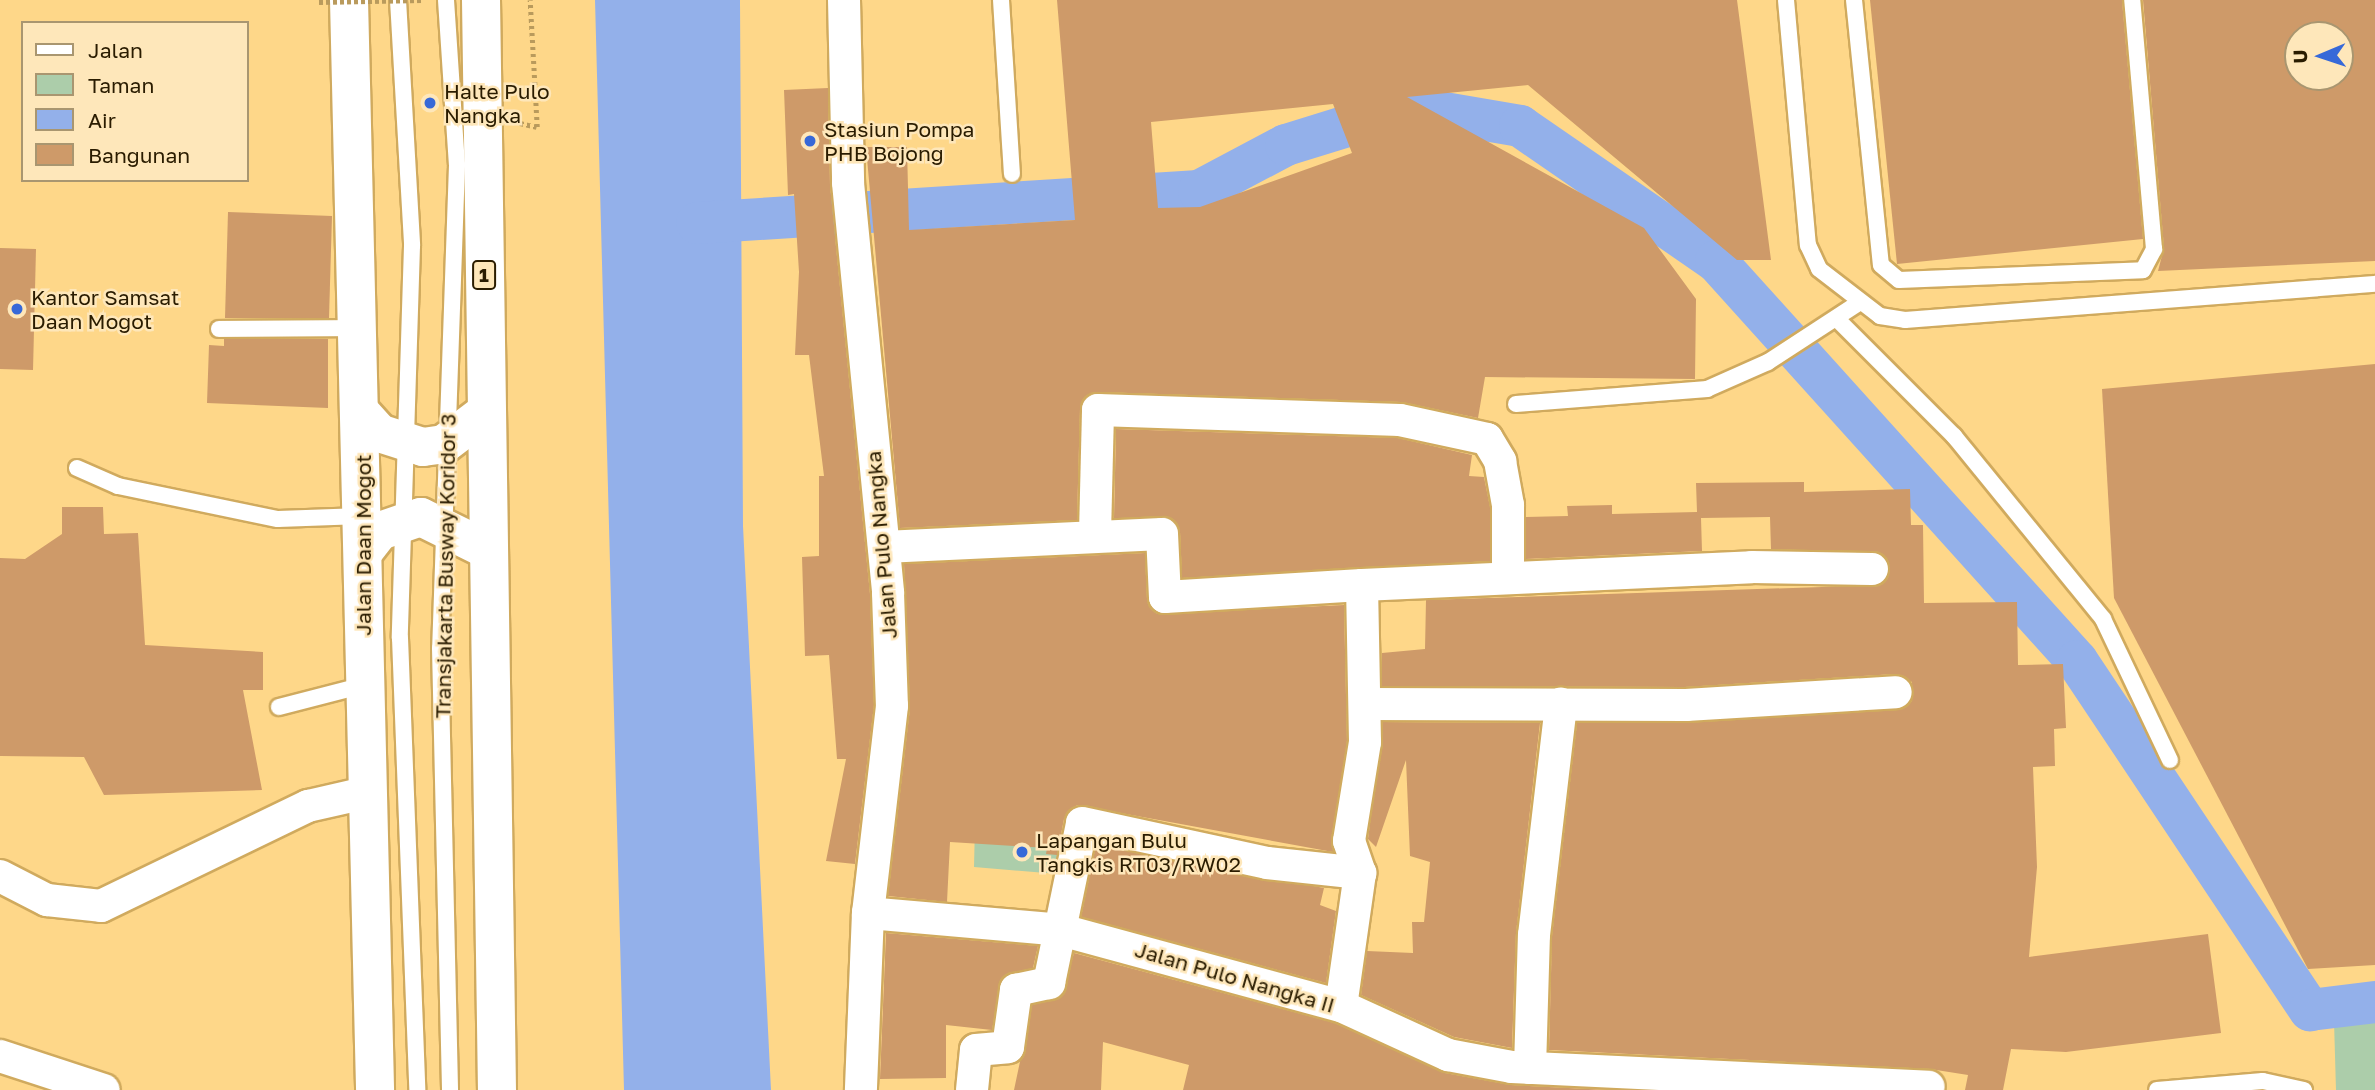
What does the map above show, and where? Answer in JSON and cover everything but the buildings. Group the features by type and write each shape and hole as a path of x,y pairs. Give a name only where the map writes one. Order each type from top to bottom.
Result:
{"highway":[{"name":"1","path":"481,0 497,1090"},
{"name":"Jalan Daan Mogot","path":"334,1 361,328 365,793 374,1090"},
{"path":"363,415 401,444 444,444 485,412"},
{"path":"364,533 401,519 441,522 488,550"}],"street":[{"name":"Jalan Pulo Nangka","path":"844,0 848,183 884,547 892,706 868,913 861,1090"},
{"path":"1095,534 1098,410 1399,420 1488,439 1500,461 1508,505 1508,578"},
{"path":"884,547 1095,534 1162,534 1165,597 1508,578 1872,569"},
{"path":"1341,1006 1360,873 1349,841 1364,704 1362,585"},
{"path":"1364,704 1686,705 1896,692"},
{"path":"1530,1068 1534,935 1560,704"},
{"path":"0,876 47,900 101,906 308,806 365,793"},
{"path":"972,1090 976,1051 1008,1047 1016,990 1049,983 1082,823 1267,863 1360,873"},
{"name":"Jalan Pulo Nangka II","path":"868,913 1061,929 1341,1006 1448,1055 1530,1068 1930,1087"},
{"path":"0,1056 104,1090"}],"lane":[{"name":"Transjakarta Busway Koridor 3","path":"398,0 412,246 401,444 401,519 417,1090"},
{"name":"Transjakarta Busway Koridor 3","path":"446,0 457,178 456,305 444,444 441,522 450,1090"},
{"path":"1001,0 1012,174"},
{"path":"1786,0 1808,245 1819,270 1857,304 1905,320 2375,284"},
{"path":"1854,0 1881,265 1899,280 2143,270 2154,249 2132,0"},
{"path":"1516,404 1707,389 1768,362 1838,320 1857,304"},
{"path":"1838,320 1954,436 2095,609 2170,760"},
{"path":"219,329 361,328"},
{"path":"77,468 118,486 278,519 364,533"},
{"path":"279,707 364,685"},
{"path":"2157,1090 2263,1081 2304,1090"}],"path":[{"path":"334,1 423,0"},
{"path":"519,110 520,123 537,127 530,0"}],"green space":[{"name":"Lapangan Bulu Tangkis RT03/RW02","path":"975,825 1070,838 1070,875 974,867"},
{"path":"2375,1018 2375,1090 2336,1090 2334,1021"}],"water":[{"path":"595,0 740,0 743,526 771,1090 624,1090"}],"waterway":[{"path":"697,223 1199,191 1286,145 1409,107 1520,126 1716,261 2077,661 2310,1010 2375,1002"}],"place":[{"name":"Halte Pulo Nangka","path":"430,103"},
{"name":"Stasiun Pompa PHB Bojong","path":"810,141"},
{"name":"Kantor Samsat Daan Mogot","path":"17,309"},
{"name":"Lapangan Bulu Tangkis RT03/RW02","path":"1022,852"}]}
